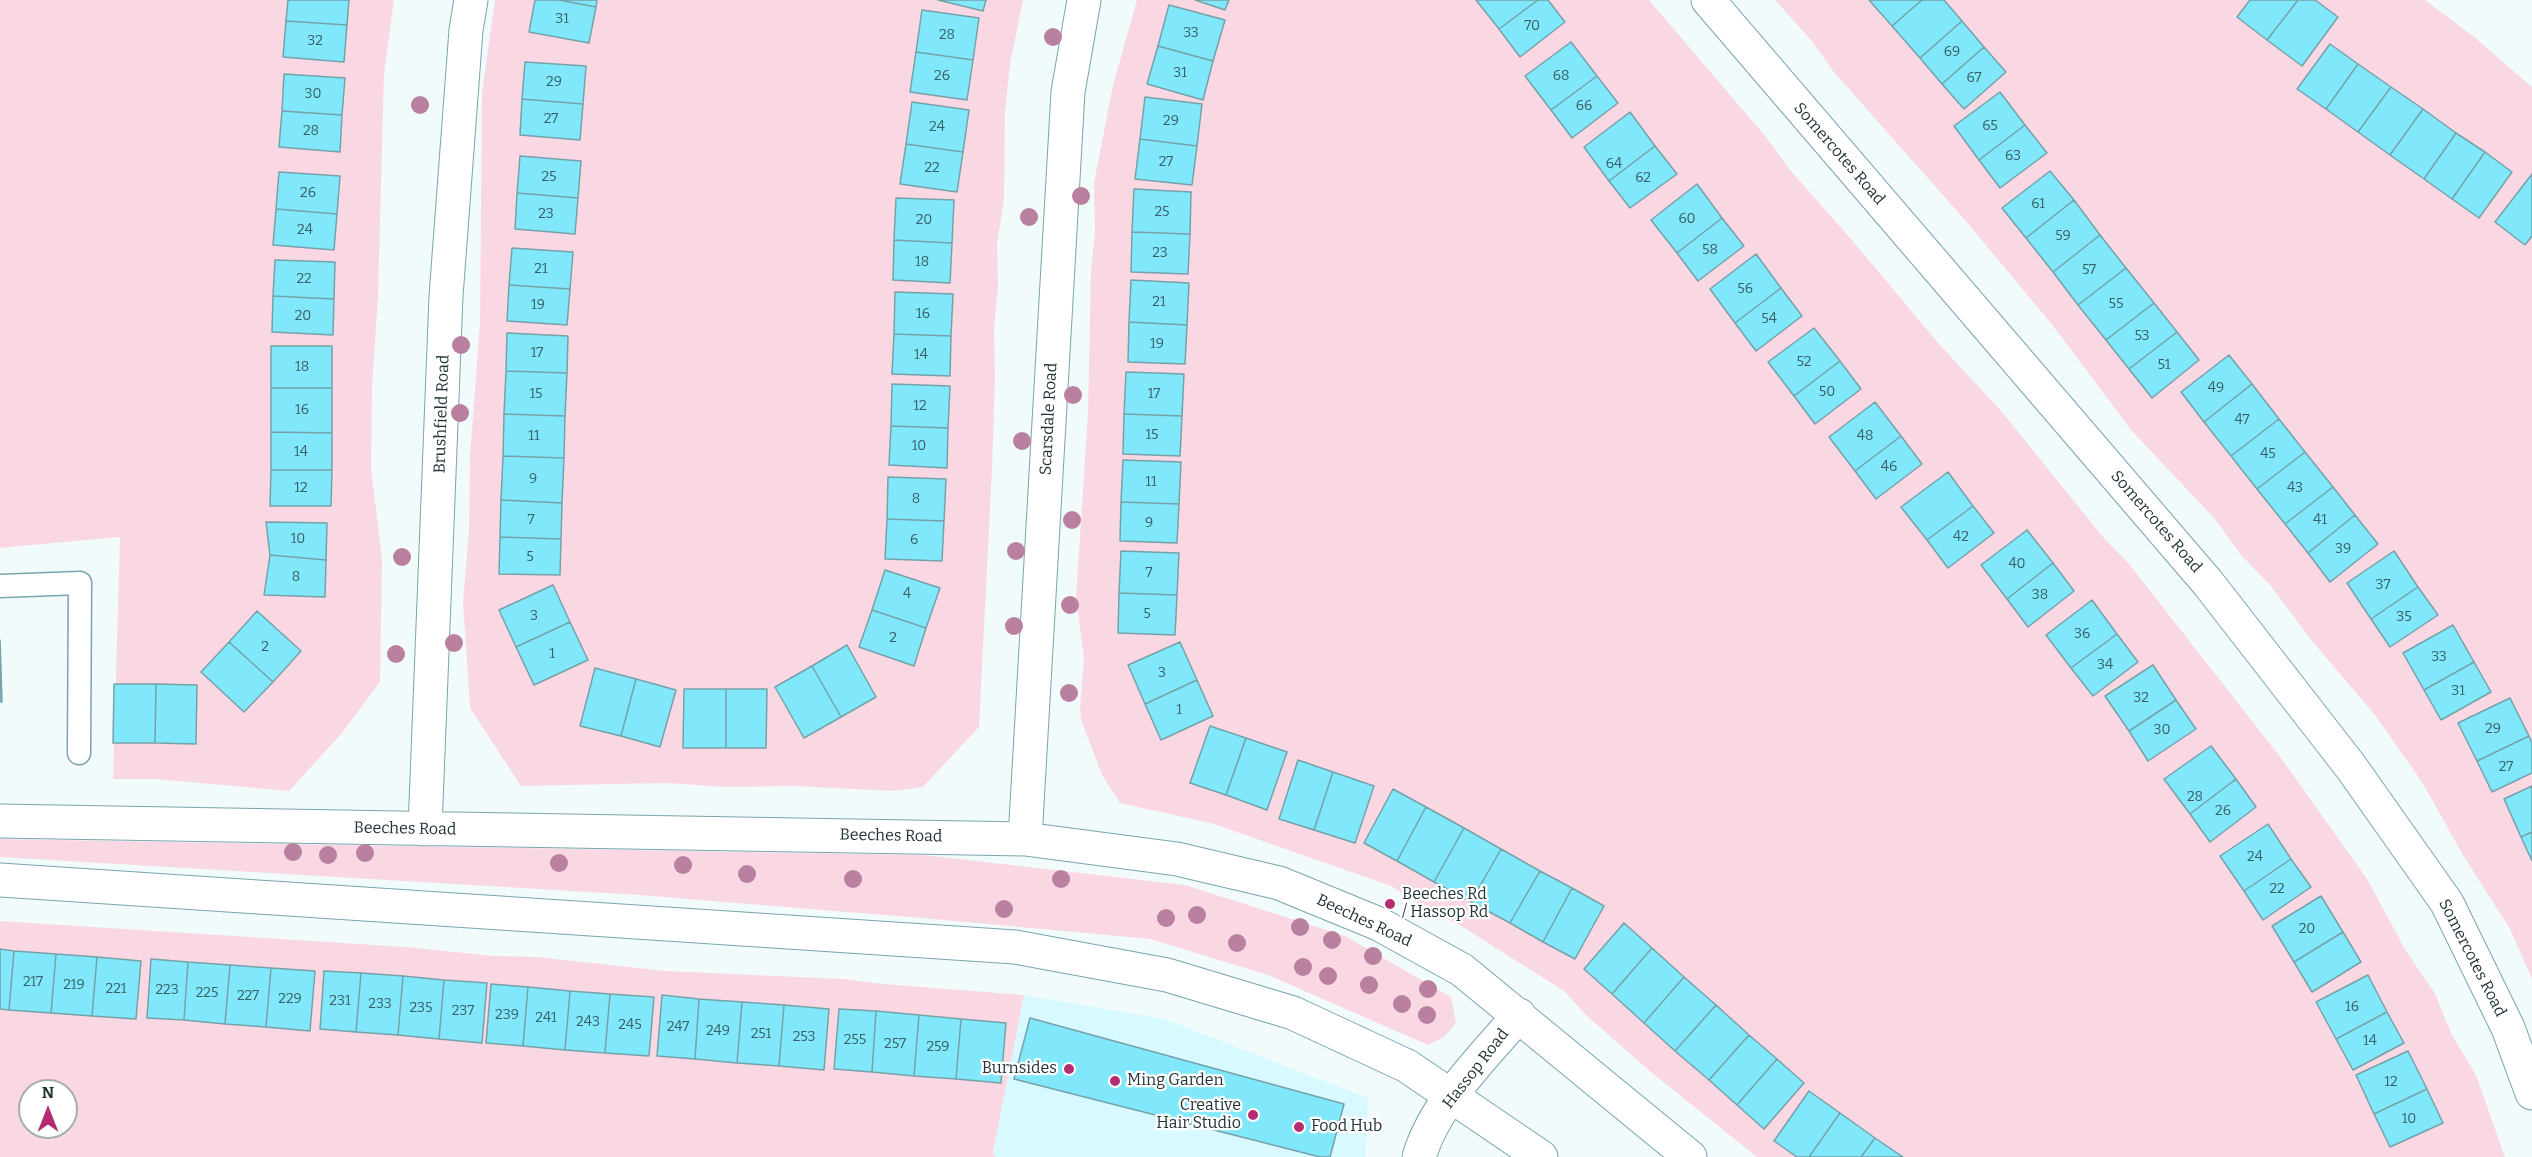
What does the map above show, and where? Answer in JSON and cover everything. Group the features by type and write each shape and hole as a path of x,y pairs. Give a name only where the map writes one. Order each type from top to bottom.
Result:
{"street":[{"name":"Brushfield Road","path":"425,829 446,296 466,30 471,0"},
{"name":"Scarsdale Road","path":"1025,839 1068,92 1084,0"},
{"name":"Somercotes Road","path":"1708,0 2208,584 2350,767 2447,903 2508,1028 2532,1093"},
{"name":"Beeches Road","path":"0,821 1025,839 1177,859 1279,883 1379,924 1462,970 1519,1015 1682,1155"},
{"path":"0,880 1016,947 1167,975 1293,1013 1407,1066 1540,1157"},
{"name":"Hassop Road","path":"1419,1157 1424,1141 1451,1096 1519,1015"}],"lane":[{"path":"0,586 80,584 79,753"}],"shaded area":[{"path":"0,0 394,0 384,74 378,296 372,388 371,468 382,559 380,682 342,733 289,791 156,779 113,779 120,537 0,548"},
{"path":"495,0 1023,0 1010,64 1005,113 1004,199 997,244 998,285 994,328 992,469 979,727 923,787 895,791 793,786 725,787 667,783 521,786 470,708 463,602 469,530 470,456 480,323 482,92"},
{"path":"1137,0 1649,0 1766,137 1790,170 1939,344 2002,412 2103,537 2129,564 2281,758 2367,879 2406,951 2434,992 2452,1035 2476,1075 2505,1157 1757,1157 1652,1073 1587,1016 1564,991 1461,926 1422,906 1391,886 1214,824 1120,803 1102,775 1081,720 1084,659 1076,598 1088,412 1091,271 1095,231 1094,183 1113,85"},
{"path":"1775,0 2425,0 2474,37 2532,87 2532,979 2510,929 2463,855 2422,782 2375,715 2312,641 2270,585 2241,555 2214,518 2132,431 2054,327 1964,219 1833,71 1811,40"},
{"path":"0,839 924,855 1185,885 1345,936 1451,997 1456,1023 1444,1037 1428,1045 1268,975 1150,939 639,895 0,857"},
{"path":"0,921 406,947 494,956 537,957 666,971 843,979 1024,995 993,1152 996,1157 0,1157"},
{"path":"1024,995 1164,1019 1368,1098 1366,1157 996,1157 993,1152"}],"building":[{"path":"288,0 349,0 347,25 286,21"},
{"path":"535,0 559,0 596,7 589,43 529,32"},
{"path":"559,0 597,0 596,7"},
{"path":"938,0 986,0 983,11"},
{"path":"1195,0 1229,0 1225,10"},
{"path":"1476,0 1538,0 1499,29"},
{"path":"1538,0 1548,0 1565,22 1520,57 1499,29"},
{"path":"1869,0 1922,0 1892,26"},
{"path":"1922,0 1944,0 1962,21 1920,58 1892,26"},
{"path":"2250,0 2298,0 2267,40 2237,17"},
{"path":"2298,0 2315,0 2338,17 2302,66 2267,40"},
{"path":"1169,5 1225,20 1213,61 1158,46"},
{"path":"922,10 979,18 973,60 916,52"},
{"path":"286,21 347,25 344,62 283,57"},
{"path":"1962,21 1984,47 1942,84 1920,58"},
{"path":"1571,42 1597,76 1551,110 1525,76"},
{"path":"2330,44 2358,64 2326,109 2297,89"},
{"path":"1158,46 1213,61 1203,100 1147,84"},
{"path":"1984,47 2006,72 1964,109 1942,84"},
{"path":"916,52 973,60 967,100 910,92"},
{"path":"525,62 586,66 583,104 522,99"},
{"path":"2358,64 2391,87 2358,132 2326,109"},
{"path":"284,74 345,78 342,115 282,111"},
{"path":"1597,76 1618,103 1572,138 1551,110"},
{"path":"2391,87 2423,109 2390,155 2358,132"},
{"path":"2000,92 2025,125 1979,160 1954,126"},
{"path":"1145,97 1202,104 1197,146 1140,139"},
{"path":"522,99 583,104 580,140 520,135"},
{"path":"912,102 969,110 963,152 906,144"},
{"path":"2423,109 2456,133 2424,179 2390,155"},
{"path":"282,111 342,115 340,152 279,147"},
{"path":"1630,112 1655,146 1609,181 1584,147"},
{"path":"2025,125 2047,153 2000,188 1979,160"},
{"path":"2456,133 2485,152 2452,199 2424,179"},
{"path":"1140,139 1197,146 1192,185 1135,179"},
{"path":"906,144 963,152 957,192 900,184"},
{"path":"1655,146 1677,174 1630,208 1609,181"},
{"path":"2485,152 2512,172 2479,218 2452,199"},
{"path":"520,156 581,161 578,198 517,193"},
{"path":"2050,171 2074,200 2026,238 2002,208"},
{"path":"279,172 340,176 337,214 276,209"},
{"path":"2532,174 2532,236 2525,245 2495,222"},
{"path":"1697,184 1722,218 1677,253 1651,220"},
{"path":"1134,189 1191,192 1190,234 1132,232"},
{"path":"517,193 578,198 575,234 515,229"},
{"path":"896,198 954,200 952,243 894,240"},
{"path":"2074,200 2100,235 2053,272 2026,238"},
{"path":"276,209 337,214 334,250 273,245"},
{"path":"1722,218 1744,246 1698,281 1677,253"},
{"path":"1132,232 1190,234 1188,274 1131,272"},
{"path":"2100,235 2126,268 2078,305 2053,272"},
{"path":"894,240 952,243 950,283 893,280"},
{"path":"512,248 573,252 570,289 509,285"},
{"path":"1756,254 1781,288 1735,323 1710,289"},
{"path":"275,260 335,262 334,299 273,296"},
{"path":"2126,268 2154,303 2106,340 2078,305"},
{"path":"1131,280 1189,283 1187,325 1129,322"},
{"path":"509,285 570,289 567,325 507,321"},
{"path":"1781,288 1802,316 1756,351 1735,323"},
{"path":"895,292 953,294 951,336 894,334"},
{"path":"273,296 334,299 333,335 272,332"},
{"path":"2154,303 2177,332 2129,369 2106,340"},
{"path":"1129,322 1187,325 1185,364 1128,362"},
{"path":"1814,328 1840,361 1794,396 1768,362"},
{"path":"2177,332 2199,360 2152,398 2129,369"},
{"path":"507,333 568,336 567,373 506,371"},
{"path":"894,334 951,336 950,376 892,374"},
{"path":"271,346 332,346 332,388 271,388"},
{"path":"2229,355 2252,384 2204,422 2181,392"},
{"path":"1840,361 1861,389 1815,424 1794,396"},
{"path":"506,371 567,373 565,416 504,414"},
{"path":"1126,372 1184,374 1182,416 1124,414"},
{"path":"892,384 950,386 948,428 891,426"},
{"path":"2252,384 2279,419 2231,456 2204,422"},
{"path":"271,388 332,388 332,433 271,432"},
{"path":"1875,402 1901,436 1855,471 1829,437"},
{"path":"504,414 565,416 564,458 503,456"},
{"path":"1124,414 1182,416 1180,456 1123,454"},
{"path":"2279,419 2305,452 2257,489 2231,456"},
{"path":"891,426 948,428 947,468 889,465"},
{"path":"271,432 332,433 332,470 271,470"},
{"path":"1901,436 1922,464 1876,499 1855,471"},
{"path":"2305,452 2333,487 2285,524 2257,489"},
{"path":"503,456 564,458 562,503 501,500"},
{"path":"1123,460 1181,462 1179,504 1121,502"},
{"path":"271,470 332,470 331,506 270,506"},
{"path":"1948,472 1973,506 1927,540 1901,507"},
{"path":"888,477 946,479 944,521 887,519"},
{"path":"2333,487 2355,515 2308,553 2285,524"},
{"path":"501,500 562,503 561,539 500,537"},
{"path":"1121,502 1179,504 1177,543 1120,541"},
{"path":"1973,506 1994,533 1948,568 1927,540"},
{"path":"2355,515 2378,544 2330,582 2308,553"},
{"path":"887,519 944,521 942,561 885,559"},
{"path":"266,522 327,523 326,560 270,555"},
{"path":"2027,530 2053,563 2007,599 1981,565"},
{"path":"500,537 561,539 560,575 499,574"},
{"path":"1121,551 1179,553 1177,595 1119,593"},
{"path":"2394,551 2418,587 2371,619 2347,583"},
{"path":"270,555 326,560 325,597 264,595"},
{"path":"2053,563 2074,591 2028,627 2007,599"},
{"path":"885,570 940,588 926,628 872,610"},
{"path":"553,585 570,622 516,647 499,610"},
{"path":"2418,587 2438,615 2390,647 2371,619"},
{"path":"1119,593 1177,595 1175,635 1118,633"},
{"path":"2092,600 2117,634 2071,668 2046,635"},
{"path":"872,610 926,628 914,666 859,647"},
{"path":"257,611 301,651 273,682 229,642"},
{"path":"570,622 588,660 534,685 516,647"},
{"path":"2453,625 2474,662 2424,690 2403,653"},
{"path":"2117,634 2138,662 2093,696 2071,668"},
{"path":"0,640 2,702 0,702"},
{"path":"229,642 273,682 244,712 201,672"},
{"path":"1180,642 1197,680 1145,704 1128,665"},
{"path":"847,645 876,697 841,717 812,666"},
{"path":"2474,662 2491,692 2441,720 2424,690"},
{"path":"2153,665 2176,700 2129,731 2105,696"},
{"path":"812,666 841,717 804,738 775,687"},
{"path":"595,668 636,679 621,736 580,726"},
{"path":"636,679 676,690 660,747 621,736"},
{"path":"1197,680 1213,716 1161,740 1145,704"},
{"path":"114,684 156,684 155,743 113,743"},
{"path":"156,684 197,685 196,744 155,743"},
{"path":"684,689 726,689 726,748 683,748"},
{"path":"726,689 767,689 766,748 726,748"},
{"path":"2510,698 2529,736 2477,761 2458,723"},
{"path":"2176,700 2196,729 2148,761 2129,731"},
{"path":"1210,726 1246,738 1226,795 1190,783"},
{"path":"2529,736 2532,743 2532,773 2492,792 2477,761"},
{"path":"1246,738 1287,752 1267,810 1226,795"},
{"path":"2211,746 2236,779 2190,814 2164,779"},
{"path":"1298,760 1333,772 1314,830 1279,819"},
{"path":"1333,772 1374,786 1355,843 1314,830"},
{"path":"2236,779 2256,807 2210,842 2190,814"},
{"path":"2532,786 2532,832 2521,837 2504,799"},
{"path":"1393,789 1426,807 1397,861 1364,843"},
{"path":"1426,807 1464,828 1434,882 1397,861"},
{"path":"2268,824 2291,859 2244,891 2220,856"},
{"path":"1464,828 1501,849 1471,902 1434,882"},
{"path":"2532,832 2532,861 2521,837"},
{"path":"1501,849 1540,871 1510,923 1471,902"},
{"path":"2291,859 2311,887 2263,920 2244,891"},
{"path":"1540,871 1572,888 1543,942 1510,923"},
{"path":"1572,888 1604,906 1575,959 1543,942"},
{"path":"2321,896 2343,932 2294,962 2272,926"},
{"path":"1624,923 1652,948 1612,994 1584,969"},
{"path":"2343,932 2361,962 2312,992 2294,962"},
{"path":"1652,948 1684,977 1644,1023 1612,994"},
{"path":"0,949 14,951 9,1010 0,1009"},
{"path":"14,951 56,954 51,1013 9,1010"},
{"path":"56,954 97,957 92,1016 51,1013"},
{"path":"97,957 141,961 136,1019 92,1016"},
{"path":"151,959 188,962 184,1020 147,1018"},
{"path":"188,962 230,965 225,1024 184,1020"},
{"path":"230,965 271,968 266,1027 225,1024"},
{"path":"271,968 315,971 310,1031 266,1027"},
{"path":"324,971 361,973 356,1032 320,1029"},
{"path":"361,973 403,976 398,1035 356,1032"},
{"path":"2368,975 2387,1012 2336,1039 2316,1002"},
{"path":"403,976 444,980 439,1039 398,1035"},
{"path":"1684,977 1716,1005 1675,1051 1644,1023"},
{"path":"444,980 487,983 482,1043 439,1039"},
{"path":"491,984 528,987 523,1046 486,1043"},
{"path":"528,987 570,991 565,1050 523,1046"},
{"path":"570,991 610,994 605,1053 565,1050"},
{"path":"610,994 654,997 649,1056 605,1053"},
{"path":"662,995 699,999 695,1059 657,1056"},
{"path":"699,999 742,1002 737,1063 695,1059"},
{"path":"742,1002 784,1005 779,1066 737,1063"},
{"path":"784,1005 829,1009 824,1070 779,1066"},
{"path":"1716,1005 1749,1035 1709,1080 1675,1051"},
{"path":"839,1009 876,1011 872,1072 834,1069"},
{"path":"876,1011 919,1015 914,1076 872,1072"},
{"path":"2387,1012 2404,1043 2353,1070 2336,1039"},
{"path":"919,1015 961,1019 956,1079 914,1076"},
{"path":"1030,1018 1344,1104 1330,1157 1320,1157 1014,1079"},
{"path":"961,1019 1006,1023 1001,1083 956,1079"},
{"path":"1749,1035 1777,1059 1737,1105 1709,1080"},
{"path":"2408,1051 2427,1089 2374,1114 2356,1075"},
{"path":"1777,1059 1804,1083 1764,1129 1737,1105"},
{"path":"2427,1089 2443,1123 2390,1147 2374,1114"},
{"path":"1809,1091 1840,1113 1809,1157 1797,1157 1774,1141"},
{"path":"1840,1113 1875,1138 1861,1157 1809,1157"},
{"path":"1875,1138 1903,1157 1861,1157"}],"place":[{"name":"Beeches Rd / Hassop Rd","path":"1390,904"},
{"name":"Burnsides","path":"1069,1069"},
{"name":"Ming Garden","path":"1115,1081"},
{"name":"Creative Hair Studio","path":"1253,1115"},
{"name":"Food Hub","path":"1299,1127"}]}
